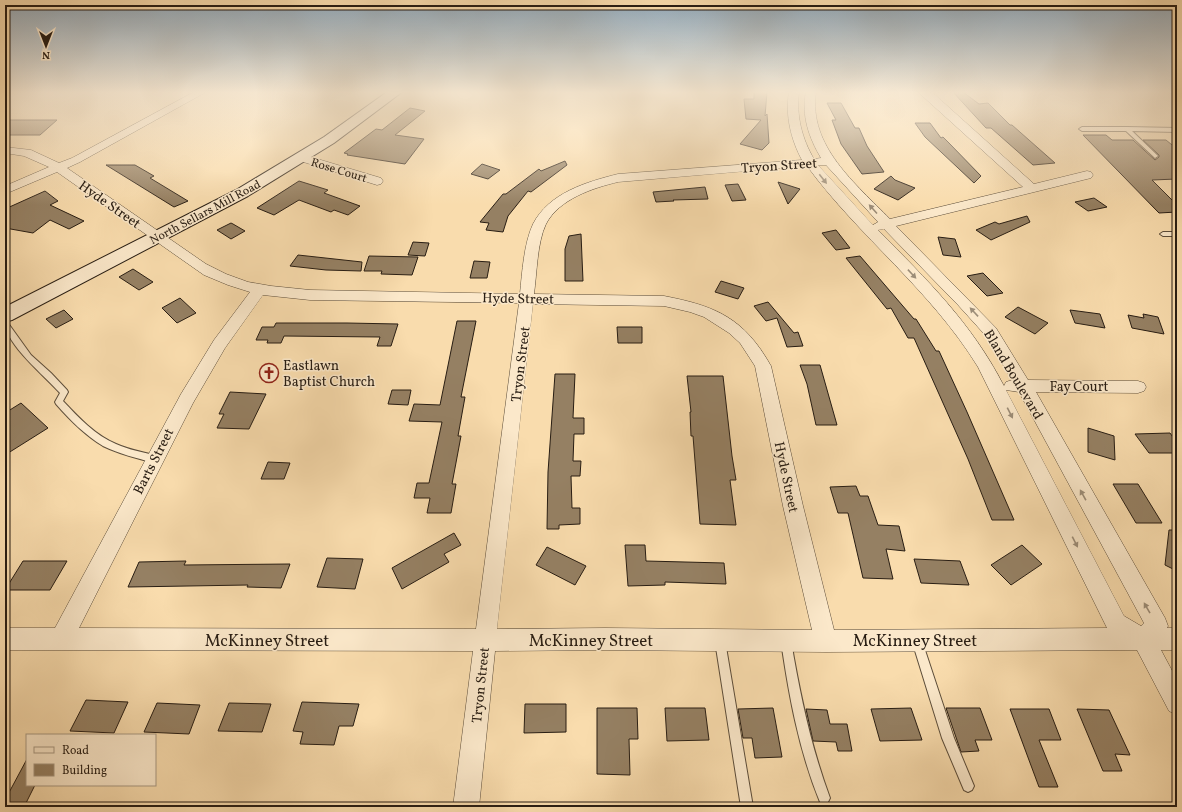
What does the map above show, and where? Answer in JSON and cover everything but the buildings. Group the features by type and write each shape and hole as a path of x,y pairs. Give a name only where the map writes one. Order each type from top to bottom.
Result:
{"street":[{"path":"5,190 76,160 133,130"},
{"name":"North Sellars Mill Road","path":"5,315 242,193 301,158 341,130"},
{"name":"Bland Boulevard","path":"797,130 810,162 828,185 944,307 976,350 1116,624 1143,639 1157,626 1022,386 1008,358 991,332 978,317 887,225 829,161 814,130"},
{"path":"967,130 1032,189"},
{"name":"Hyde Street","path":"5,150 16,150 29,153 59,167 157,238 208,271 226,280 259,290 310,295 664,301 682,304 707,312 722,320 748,341 763,366 793,506 826,641"},
{"name":"Rose Court","path":"301,158 378,181"},
{"name":"Tryon Street","path":"466,807 485,640 528,298 530,269 540,223 553,208 572,194 596,183 618,178 829,161"},
{"path":"869,229 1087,175"},
{"name":"Barts Street","path":"61,640 195,382 221,341 259,290"},
{"name":"Fay Court","path":"996,387 1138,386"},
{"name":"McKinney Street","path":"5,639 826,641 1177,639"},
{"path":"1143,639 1177,703"}],"lane":[{"path":"1128,130 1155,156"},
{"path":"1163,234 1177,234"},
{"path":"5,325 28,357 64,392 59,402 74,418 102,440 125,450 154,459"},
{"path":"720,640 747,807"},
{"path":"917,640 948,738 968,786"},
{"path":"786,641 796,701 813,772 824,798"}],"place":[{"name":"Eastlawn Baptist Church","path":"269,373"}]}
